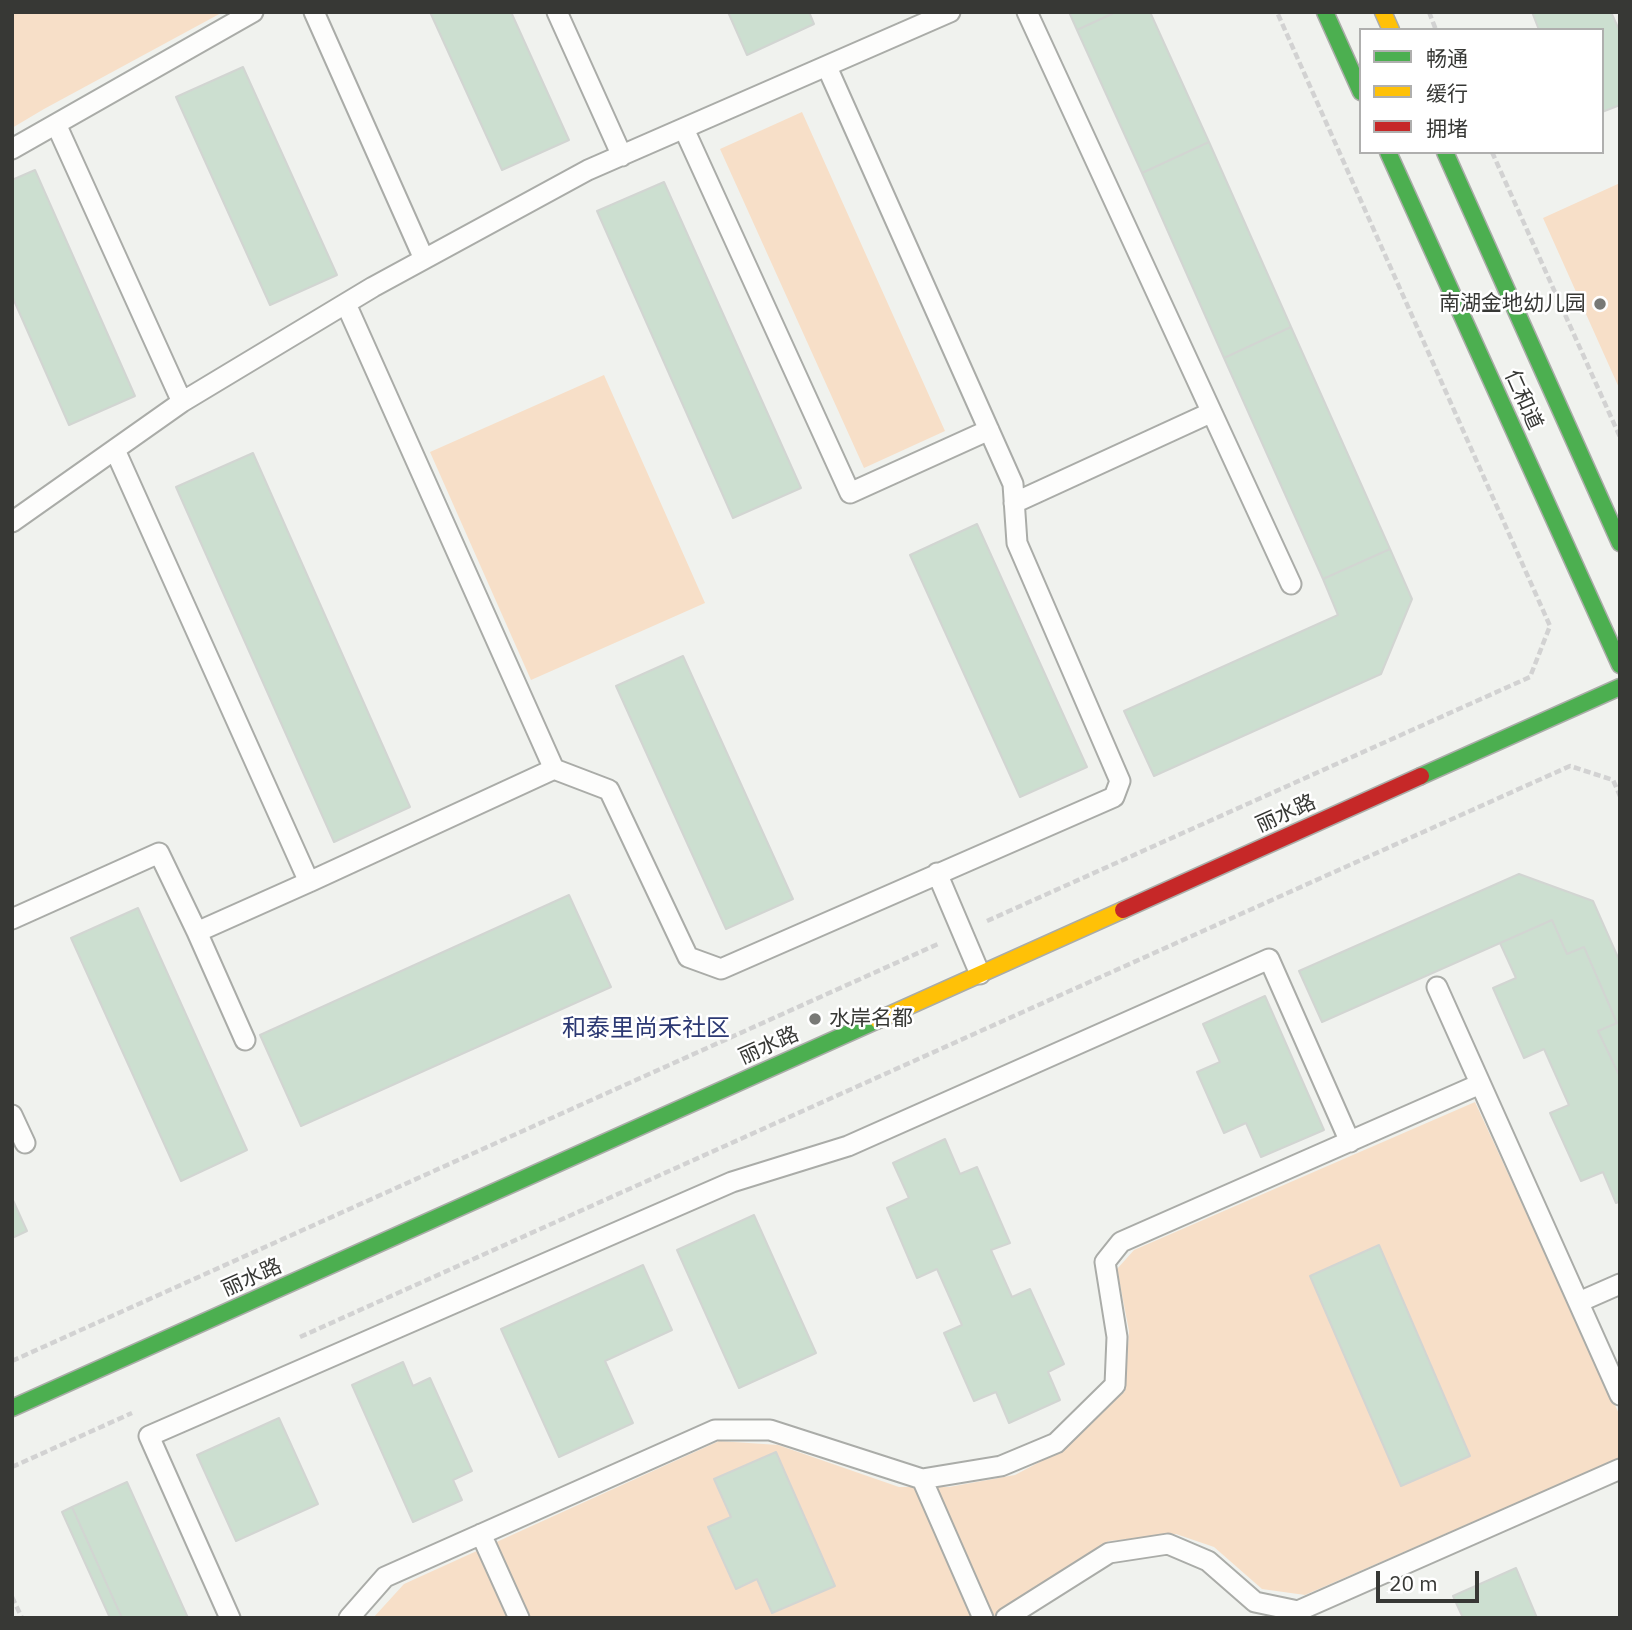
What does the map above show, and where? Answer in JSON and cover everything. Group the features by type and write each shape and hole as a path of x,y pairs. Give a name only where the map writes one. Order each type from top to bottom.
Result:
{"street":[{"path":"1325,12 1359,88"},
{"path":"1383,12 1390,28"},
{"name":"仁和道","path":"1389,154 1620,665"},
{"name":"仁和道","path":"1446,154 1620,543"},
{"name":"丽水路","path":"12,1408 1620,687"}],"lane":[{"path":"12,149 253,12"},
{"path":"314,12 424,259"},
{"path":"557,12 622,156"},
{"path":"12,522 182,402 424,259 587,170 950,12"},
{"path":"1027,12 1291,584"},
{"path":"346,304 554,769 609,790 688,957 721,969 1114,797 1120,781 1017,543 1013,484 827,67"},
{"path":"56,124 182,402"},
{"path":"684,129 850,493 989,430"},
{"path":"1014,503 1210,413"},
{"path":"115,450 309,882"},
{"path":"197,932 554,769"},
{"path":"12,919 159,853 245,1040"},
{"path":"937,873 980,974"},
{"path":"230,1618 149,1436 719,1187 848,1146 1269,959 1350,1142"},
{"path":"1437,986 1620,1395"},
{"path":"349,1618 385,1577 715,1430 770,1430 922,1479 1001,1466 1056,1443 1115,1385 1117,1337 1105,1262 1121,1242 1480,1084"},
{"path":"12,1115 25,1143"},
{"path":"1579,1302 1620,1284"},
{"path":"1006,1618 1109,1553 1168,1544 1208,1561 1255,1602 1297,1611 1620,1469"},
{"path":"922,1479 984,1618"},
{"path":"481,1534 519,1618"}],"path":[{"path":"12,1361 1530,677 1550,626 1277,12"},
{"path":"1493,154 1620,438"},
{"path":"291,1341 1570,766 1613,780 1620,796"},
{"path":"12,1467 139,1410"},
{"path":"12,1597 22,1618"}],"shaded area":[{"path":"12,12 223,12 12,128"},
{"path":"802,112 945,431 864,468 720,149"},
{"name":"南湖金地幼儿园","path":"1620,183 1620,390 1543,218"},
{"path":"604,375 705,603 531,680 430,452"},
{"path":"1475,1102 1620,1416 1620,1458 1305,1595 1262,1589 1214,1547 1176,1534 1109,1541 990,1618 373,1618 404,1584 719,1441 778,1445 899,1487 949,1487 1015,1475 1066,1448 1125,1391 1129,1331 1117,1269 1134,1250"}],"building":[{"path":"430,12 511,12 569,140 502,170"},
{"path":"728,12 809,12 814,24 747,55"},
{"path":"1069,12 1116,12 1077,30"},
{"path":"1116,12 1150,12 1209,142 1142,173 1077,30"},
{"path":"1532,12 1611,12 1620,32 1620,105 1604,111 1604,28 1538,28"},
{"path":"243,67 337,275 270,305 176,97"},
{"path":"1209,142 1291,327 1224,358 1142,173"},
{"path":"35,170 135,396 69,425 12,296 12,180"},
{"path":"664,182 801,488 733,518 597,211"},
{"path":"1291,327 1390,549 1323,579 1224,358"},
{"path":"253,453 410,807 334,842 176,487"},
{"path":"977,524 1087,767 1020,797 910,555"},
{"path":"1390,549 1412,599 1381,674 1154,776 1124,711 1338,615 1323,579"},
{"path":"683,656 793,899 726,929 616,686"},
{"path":"1519,874 1593,901 1620,962 1620,1077 1598,1031 1617,1023 1584,947 1567,954 1552,920 1322,1022 1299,971"},
{"path":"569,895 611,987 301,1126 260,1035"},
{"path":"138,908 247,1150 181,1181 71,938"},
{"path":"1552,920 1567,954 1584,947 1617,1023 1598,1031 1620,1077 1620,1201 1616,1203 1603,1172 1581,1181 1550,1113 1569,1105 1544,1049 1524,1058 1493,988 1516,978 1500,943"},
{"path":"1265,996 1324,1130 1261,1157 1246,1123 1224,1133 1197,1072 1220,1062 1203,1024"},
{"path":"945,1139 960,1174 977,1167 1010,1243 991,1250 1012,1297 1030,1289 1064,1364 1048,1372 1060,1400 1009,1423 996,1392 974,1401 944,1333 962,1325 937,1269 917,1278 887,1208 909,1198 893,1163"},
{"path":"12,1198 27,1231 12,1238"},
{"path":"754,1215 816,1353 739,1388 677,1250"},
{"path":"1379,1245 1470,1456 1401,1486 1310,1276"},
{"path":"643,1265 672,1330 605,1361 633,1423 559,1457 501,1329"},
{"path":"403,1362 413,1386 430,1378 472,1471 453,1480 462,1500 413,1522 352,1385"},
{"path":"279,1418 318,1504 236,1541 197,1455"},
{"path":"776,1452 835,1586 772,1613 757,1579 736,1589 708,1527 731,1517 714,1479"},
{"path":"127,1482 188,1618 122,1618 72,1507"},
{"path":"72,1507 122,1618 110,1618 62,1512"},
{"path":"1516,1568 1537,1618 1463,1618 1453,1596"}],"traffic: fast":[{"path":"1325,12 1359,88"},
{"path":"1389,154 1620,665"},
{"path":"1446,154 1620,543"},
{"path":"1421,776 1620,687"},
{"path":"12,1408 878,1020"}],"traffic: slow":[{"path":"1383,12 1390,28"},
{"path":"878,1020 1123,910"}],"traffic: jam":[{"path":"1123,910 1421,776"}],"place":[{"name":"南湖金地幼儿园","path":"1600,304"},
{"name":"水岸名都","path":"815,1019"}],"district":[{"name":"和泰里尚禾社区","path":"646,1029"}]}
